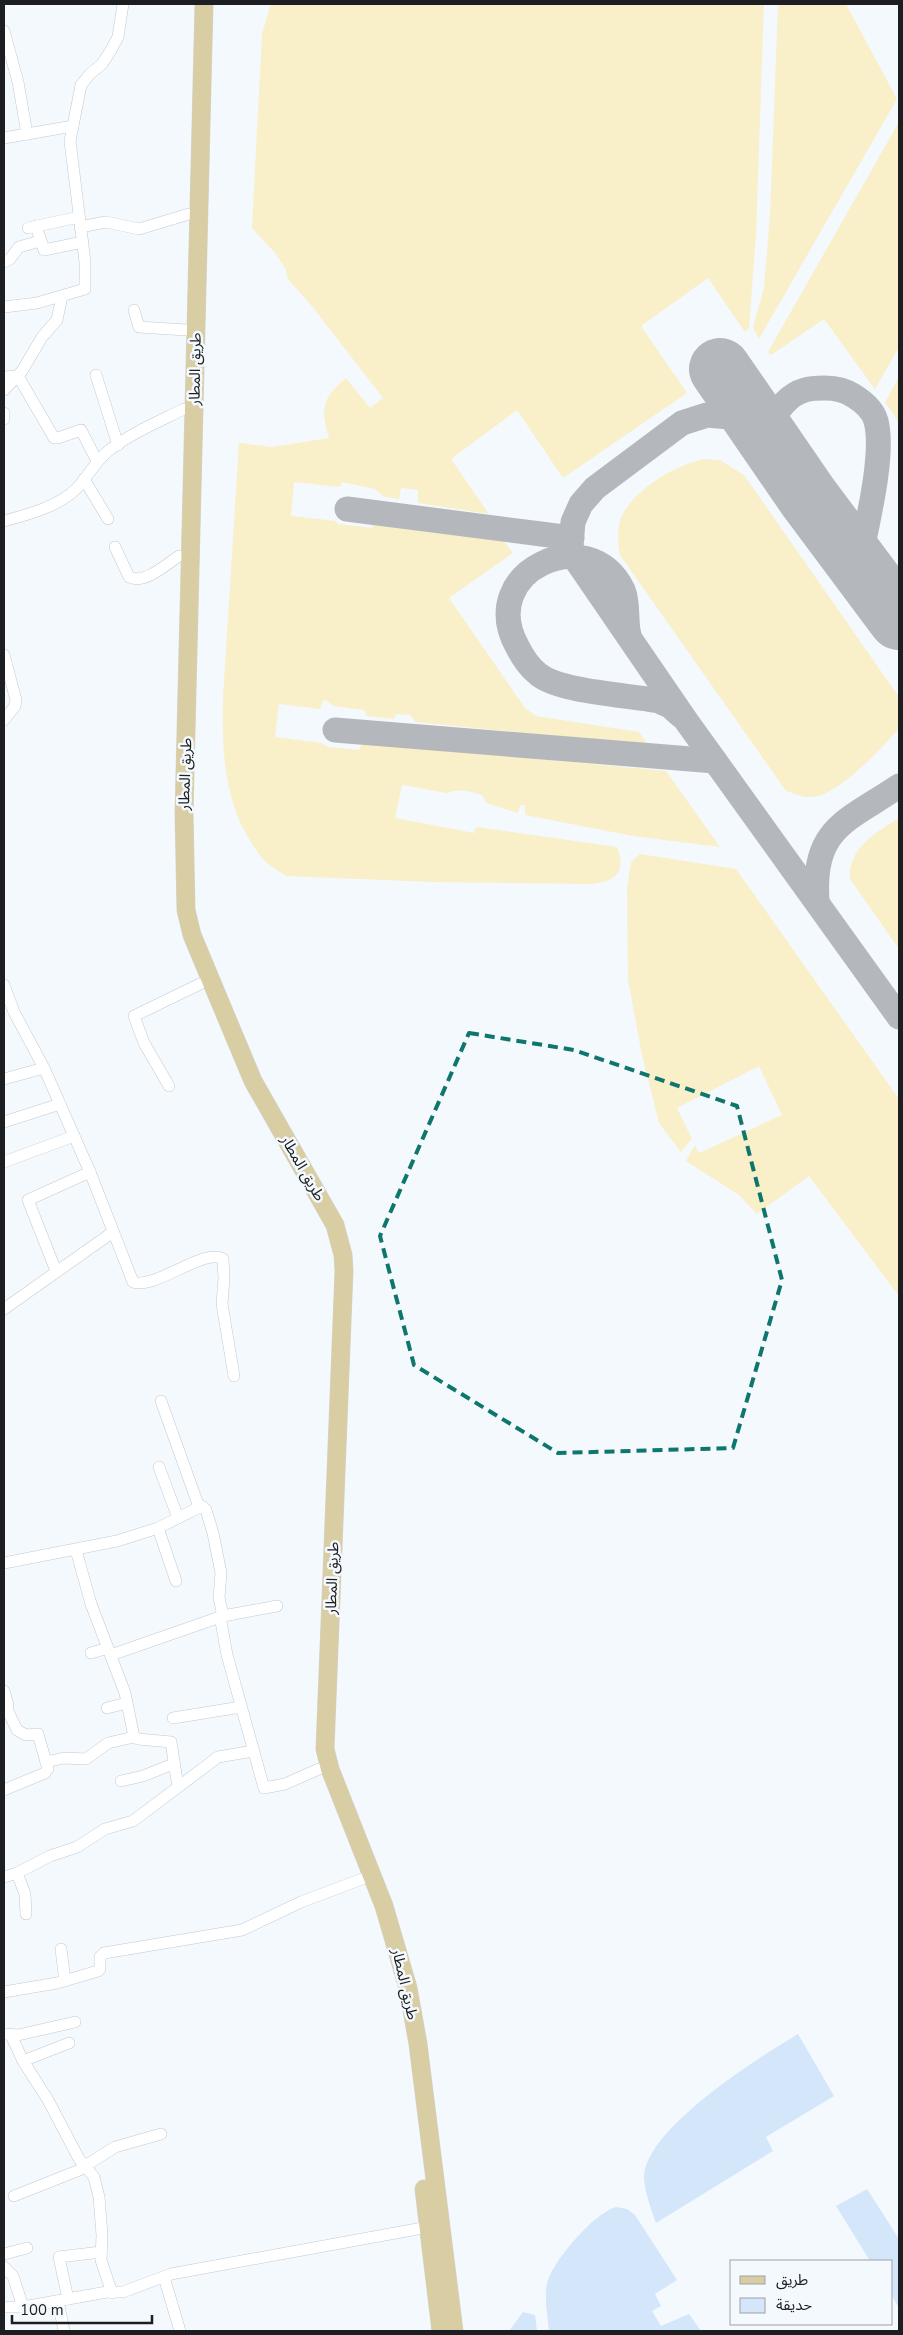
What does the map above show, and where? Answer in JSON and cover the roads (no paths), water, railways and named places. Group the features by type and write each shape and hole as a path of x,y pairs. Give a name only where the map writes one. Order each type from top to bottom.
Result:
{"main road":[{"name":"طريق المطار","path":"193,4 184,409 186,510 185,897 188,923 246,1066 328,1211 335,1225 343,1255 327,1759 334,1794 383,1938 403,2019 440,2331"},
{"name":"طريق المطار","path":"204,4 186,510 180,556 173,813 174,899 181,938 243,1085 320,1219 332,1253 315,1750 319,1769 334,1794 384,1906 408,1988 418,2044 454,2331"}],"street":[{"path":"4,307 37,303 85,289 85,263 79,199 70,147 81,85 102,64 118,37 123,4"},
{"path":"4,31 18,82 27,134"},
{"path":"4,138 73,126"},
{"path":"82,242 44,250 32,227 80,222 106,222 139,229 189,214"},
{"path":"4,262 10,259 19,247 40,241"},
{"path":"4,390 18,376 42,337 57,320 62,296"},
{"path":"134,310 138,327 186,330"},
{"path":"96,375 118,445"},
{"path":"4,377 18,376"},
{"path":"18,376 54,438 81,430 97,461"},
{"path":"4,521 34,511 68,496 97,461 118,445 184,409"},
{"path":"4,413 4,419"},
{"path":"84,479 108,519"},
{"path":"115,547 129,578 133,580 145,577 180,556"},
{"path":"4,655 16,700 15,706 4,720"},
{"path":"169,1086 144,1043 134,1016 200,984"},
{"path":"4,985 9,1013 44,1068 90,1172 135,1283 149,1282 202,1260 219,1257 223,1259 222,1304 234,1376"},
{"path":"4,1079 44,1068"},
{"path":"4,1122 60,1104"},
{"path":"4,1162 74,1136"},
{"path":"56,1271 28,1200 90,1172"},
{"path":"4,1309 114,1232"},
{"path":"161,1401 199,1507"},
{"path":"158,1467 178,1518"},
{"path":"4,1563 117,1541 158,1528 202,1506 206,1510 213,1533 222,1576 219,1598 227,1652 265,1789 284,1784 319,1769"},
{"path":"158,1528 176,1581"},
{"path":"76,1550 91,1604 128,1703 134,1737"},
{"path":"80,1609 91,1604"},
{"path":"91,1653 109,1651 221,1616 277,1606"},
{"path":"4,1691 7,1701 5,1711 17,1730 26,1735 38,1734 47,1772 4,1790"},
{"path":"107,1708 128,1703"},
{"path":"174,1718 241,1707"},
{"path":"46,1762 64,1758 86,1759 108,1744 134,1737 171,1742 178,1787"},
{"path":"4,1877 17,1873 50,1856 77,1847 105,1829 133,1821 218,1757 253,1751"},
{"path":"121,1781 143,1776 174,1764"},
{"path":"17,1873 25,1894 26,1914"},
{"path":"4,1992 65,1981 99,1970 100,1957 104,1953 246,1929 301,1902 362,1879"},
{"path":"61,1949 65,1981"},
{"path":"75,2022 8,2035 48,2100 79,2159 94,2177 98,2193 102,2235 101,2260 112,2292"},
{"path":"23,2061 69,2043"},
{"path":"14,2196 86,2167 115,2147 161,2134"},
{"path":"4,2307 23,2307 122,2292 164,2276 428,2227"},
{"path":"4,2254 27,2248"},
{"path":"64,2331 59,2257 101,2252"},
{"path":"4,2267 13,2276 23,2307"},
{"path":"164,2276 180,2331"}]}
